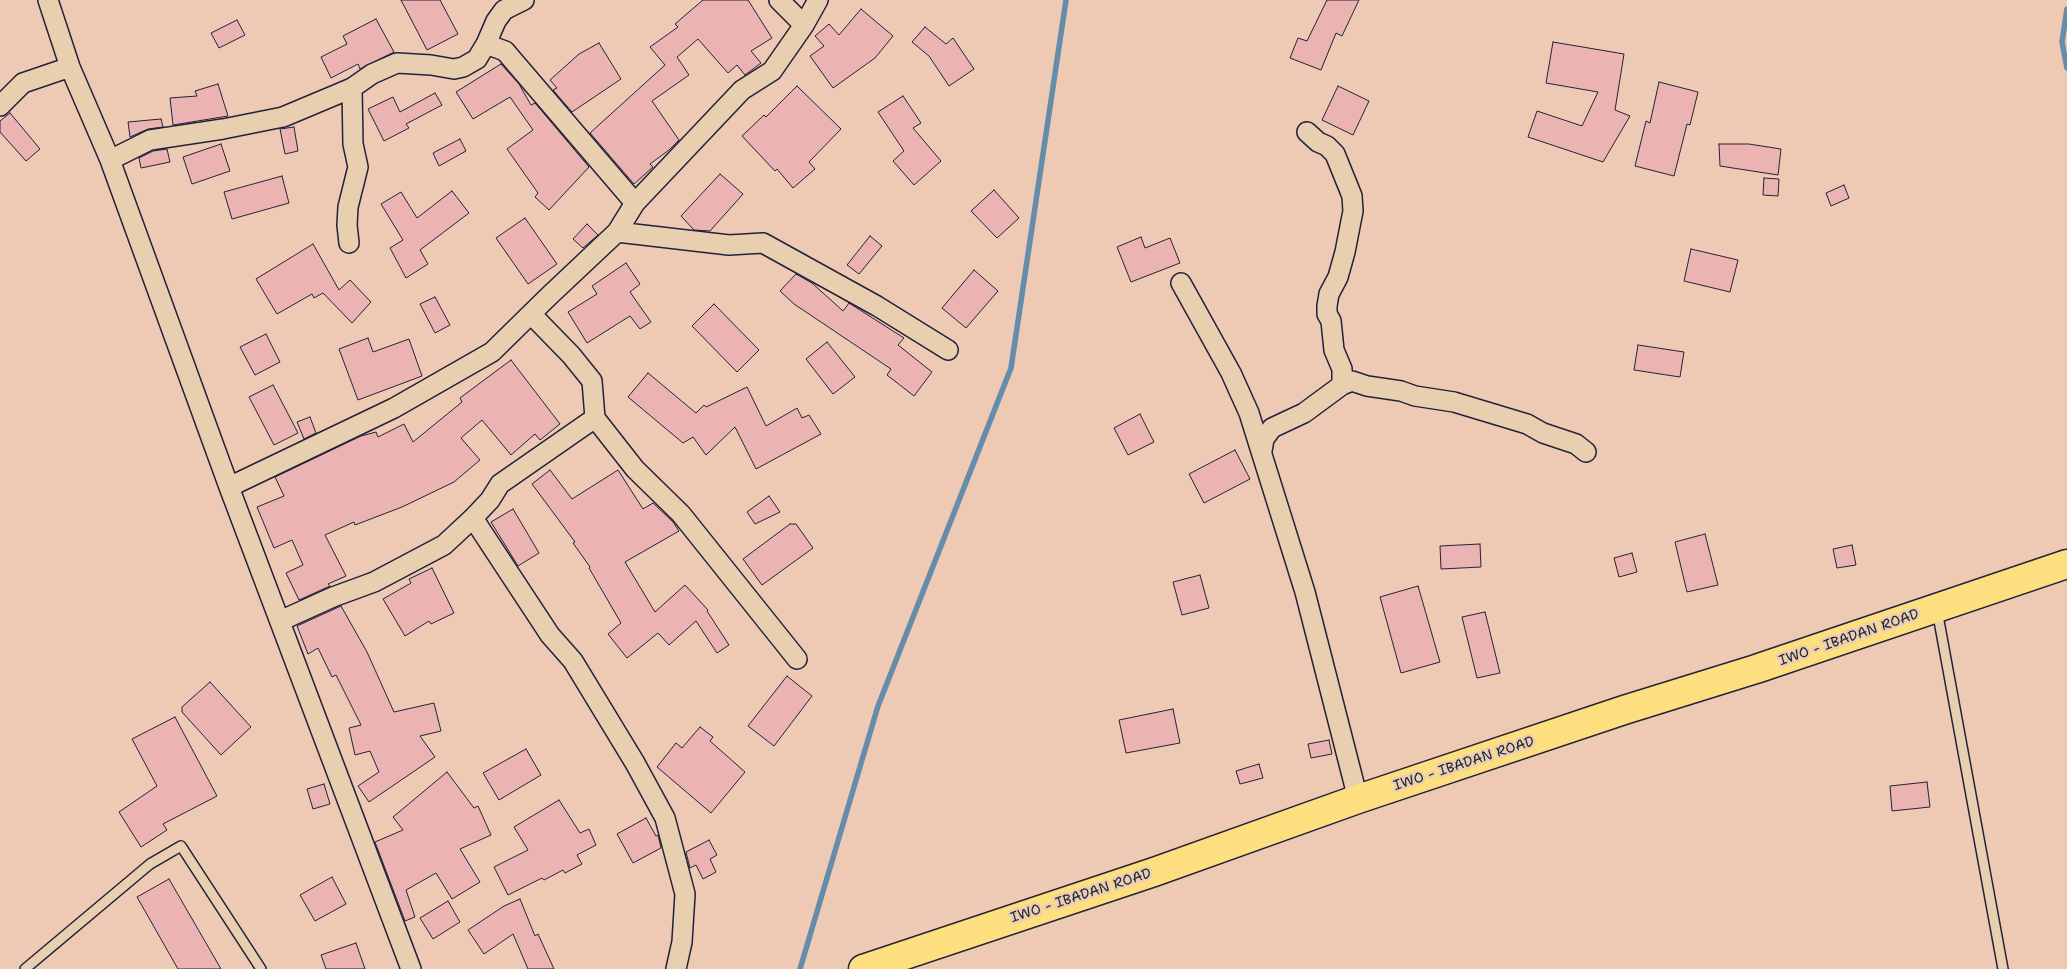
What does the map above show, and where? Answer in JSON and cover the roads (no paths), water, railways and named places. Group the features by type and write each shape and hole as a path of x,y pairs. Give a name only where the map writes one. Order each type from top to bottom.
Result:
{"main road":[{"name":"IWO - IBADAN ROAD","path":"862,969 1154,872 1358,799 1624,710 1756,669 2067,564"}],"street":[{"path":"48,0 70,67 110,160 228,487 411,969"},
{"path":"110,160 150,140 284,117 352,88 372,74 397,63 431,65 454,69 464,67 477,59 496,21 504,10 524,0"},
{"path":"779,0 804,26"},
{"path":"228,487 394,408 492,352 617,232 636,203 742,90 772,71 804,26 818,0"},
{"path":"486,44 506,51 636,203"},
{"path":"0,106 23,84 70,67"},
{"path":"349,243 348,207 358,167 353,144 352,88"},
{"path":"1307,132 1318,142 1328,146 1335,154 1352,196 1353,211 1347,245 1338,277 1329,294 1327,306 1327,314 1331,321 1334,350 1342,368 1342,384"},
{"path":"617,232 676,237 729,245 763,243 877,306 948,350"},
{"path":"1181,283 1231,373 1249,412 1310,609 1358,799"},
{"path":"531,314 571,355 592,381 595,418 635,469 681,514 797,659"},
{"path":"1262,451 1264,439 1272,428 1304,413 1342,384 1352,381 1367,386 1401,391 1415,396 1454,402 1527,424 1544,433 1576,444 1586,452"},
{"path":"280,621 333,597 374,582 444,545 473,518 506,479 595,418"},
{"path":"473,518 550,635 573,661 665,818 686,894 682,942 676,969"}],"lane":[{"path":"1937,608 2003,969"},
{"path":"25,969 150,864 181,846 261,969"}],"waterway":[{"path":"800,969 878,706 1011,368 1066,0"},
{"path":"2067,9 2062,42 2067,68"}]}
